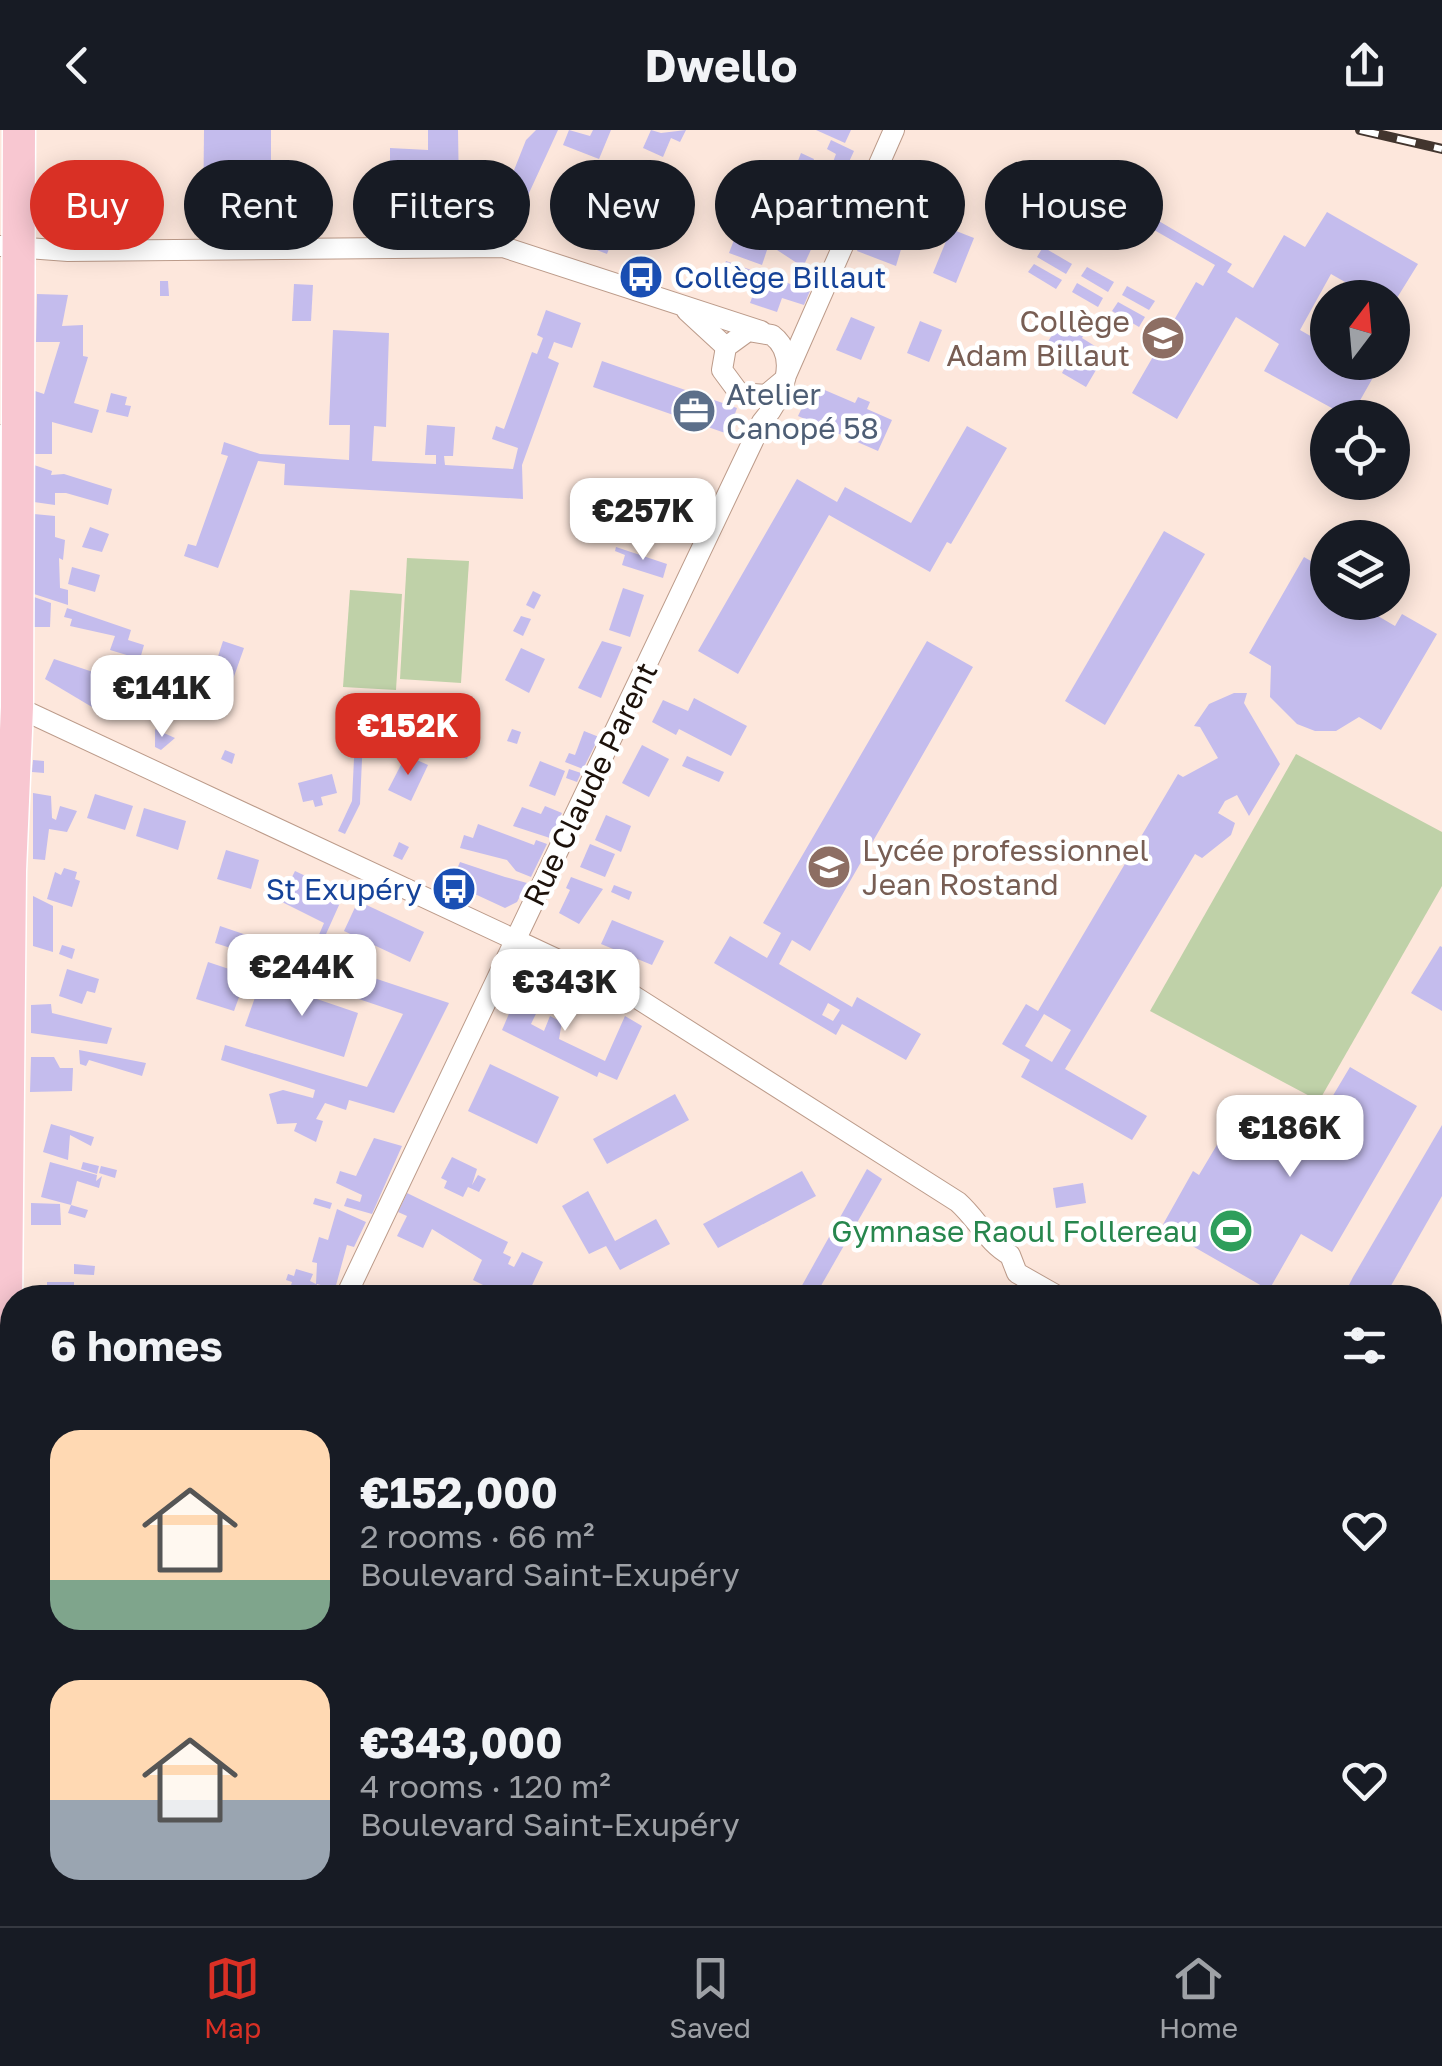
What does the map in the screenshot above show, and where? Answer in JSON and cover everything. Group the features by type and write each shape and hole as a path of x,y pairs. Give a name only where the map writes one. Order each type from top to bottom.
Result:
{"main road":[{"path":"10,1285 10,871 5,711 16,393 5,244 19,130"}],"street":[{"name":"Rue Claude Parent","path":"351,1285 786,377 894,130"},
{"path":"5,244 68,252 503,247 771,336 788,360 786,377 766,395 739,393 724,377 726,348 743,333 771,336 797,338 808,322"},
{"path":"681,307 726,348"},
{"path":"0,435 0,558"},
{"path":"0,675 5,711 515,938 629,993 958,1202 982,1224 992,1246 1010,1256 1017,1272 1039,1285"}],"green space":[{"path":"407,558 469,561 461,683 400,679"},
{"path":"350,590 402,594 396,690 343,687"},
{"path":"1296,754 1442,832 1442,886 1319,1101 1150,1011"}],"building":[{"path":"204,130 271,130 271,160 204,160"},
{"path":"428,130 458,130 458,160 390,160 390,148 428,150"},
{"path":"536,130 558,130 530,191 530,160 518,160 526,140"},
{"path":"569,130 590,136 593,130 611,130 599,159 563,145"},
{"path":"651,130 686,130 680,142 671,138 663,157 643,148"},
{"path":"816,130 851,130 845,143"},
{"path":"831,140 854,151 850,160 834,160 836,154 827,149"},
{"path":"1327,212 1418,264 1408,280 1342,280 1331,274 1328,280 1310,280 1310,312 1300,330 1310,336 1310,380 1372,380 1360,400 1317,400 1264,371 1279,344 1236,317 1177,419 1132,393 1196,282 1203,286 1215,265 1163,235 1163,224 1232,264 1227,272 1253,288 1284,235 1305,247"},
{"path":"965,234 974,238 956,283 933,273 942,250 965,250"},
{"path":"730,250 767,250 762,265 729,253"},
{"path":"777,250 811,250 803,267"},
{"path":"857,250 901,250 896,266"},
{"path":"1041,250 1048,250 1072,264 1066,274 1037,257"},
{"path":"726,261 810,291 804,305 782,298 777,312 750,303 758,281 723,268"},
{"path":"1034,264 1062,280 1056,289 1028,272"},
{"path":"1087,267 1114,282 1108,292 1081,276"},
{"path":"160,281 168,281 169,296 160,296"},
{"path":"1077,283 1103,298 1098,307 1072,292"},
{"path":"294,284 313,285 311,321 292,321"},
{"path":"1127,286 1155,301 1149,310 1122,295"},
{"path":"37,294 68,295 62,326 83,325 83,356 88,357 74,403 99,410 92,433 52,422 52,454 35,454 35,391 44,394 60,342 36,342"},
{"path":"1118,302 1145,317 1139,327 1112,311"},
{"path":"1068,308 1092,321 1082,338 1106,353 1086,387 1062,373 1071,356 1046,345"},
{"path":"546,310 581,323 572,348 554,342 548,358 559,363 522,465 523,499 284,485 285,464 258,461 218,568 184,556 188,544 196,546 228,456 221,454 224,442 260,454 349,460 350,425 329,425 333,330 389,333 386,427 374,426 372,461 436,464 436,455 425,455 427,425 455,427 453,456 444,456 445,465 513,469 518,448 492,439 496,426 504,429 532,352 537,354 543,338 537,335"},
{"path":"851,317 875,327 861,360 836,350"},
{"path":"920,321 942,330 929,362 907,353"},
{"path":"602,361 737,408 728,434 593,387"},
{"path":"813,385 855,403 858,397 870,402 867,409 892,420 878,451 798,416"},
{"path":"111,393 127,397 125,405 131,406 128,417 106,412"},
{"path":"967,426 1007,448 951,544 947,542 930,572 829,515 738,674 698,651 797,479 837,502 845,487 911,523"},
{"path":"34,465 52,471 51,475 64,474 112,489 108,505 66,493 55,493 55,505 34,502"},
{"path":"683,499 694,503 691,512 679,508"},
{"path":"34,514 55,516 55,537 65,540 63,560 59,558 60,588 68,590 68,605 34,594"},
{"path":"90,527 109,534 102,552 82,547"},
{"path":"1164,531 1205,554 1105,725 1065,701"},
{"path":"616,547 667,564 663,578 622,565 625,555 615,551"},
{"path":"1304,557 1310,560 1310,620 1385,620 1395,626 1398,620 1410,619 1437,634 1381,730 1359,717 1336,731 1315,731 1297,724 1270,697 1271,666 1249,653"},
{"path":"72,567 100,575 95,592 68,584"},
{"path":"623,588 644,595 630,637 609,630"},
{"path":"533,591 541,595 534,609 526,605"},
{"path":"34,597 51,603 50,627 34,627"},
{"path":"67,608 131,630 128,640 144,645 140,659 110,650 115,636 70,626 72,619 64,617"},
{"path":"521,616 531,619 523,636 513,631"},
{"path":"223,641 244,648 231,685 211,678"},
{"path":"602,641 622,647 601,698 578,688"},
{"path":"927,641 973,667 810,951 792,940 779,964 852,1007 857,997 921,1034 906,1060 842,1024 836,1035 714,963 730,936 767,958 781,933 763,923","holes":["828,1003 840,1010 833,1021 822,1015"]},
{"path":"521,648 545,659 529,693 505,680"},
{"path":"54,659 111,678 139,697 129,717 97,710 45,679"},
{"path":"1234,693 1247,693 1244,703 1280,764 1249,816 1237,795 1225,801 1218,813 1235,823 1231,835 1202,858 1195,854 1065,1069 1147,1116 1132,1140 1021,1077 1030,1060 1002,1044 1026,1004 1038,1011 1178,774 1183,777 1218,758 1200,727 1194,726 1209,704","holes":["1044,1014 1071,1030 1052,1062 1025,1046"]},
{"path":"694,698 747,726 731,756 679,729 676,735 652,722 663,700 688,711"},
{"path":"356,715 364,715 360,804 345,834 338,831 352,801"},
{"path":"155,729 175,738 161,750 155,747"},
{"path":"512,729 521,732 517,744 507,741"},
{"path":"584,731 599,737 583,769 565,762 569,753 575,755"},
{"path":"464,732 474,736 467,759 459,756"},
{"path":"642,745 669,759 649,797 622,783"},
{"path":"225,750 235,754 232,764 221,759"},
{"path":"406,755 428,765 411,801 388,790"},
{"path":"687,756 724,772 719,782 682,766"},
{"path":"33,760 44,761 44,773 32,772"},
{"path":"540,761 565,771 555,796 529,786"},
{"path":"569,769 581,773 577,782 566,778"},
{"path":"332,774 337,793 321,797 323,805 315,807 313,800 303,802 298,783"},
{"path":"33,793 51,796 52,818 56,820 60,806 77,811 67,832 49,829 45,860 33,859"},
{"path":"95,794 133,806 125,830 87,818"},
{"path":"545,806 562,813 550,838 513,826 522,807 541,814"},
{"path":"144,808 186,821 178,850 136,836"},
{"path":"606,815 631,826 621,852 595,840"},
{"path":"478,824 534,845 536,840 547,844 531,877 516,871 507,860 460,848 464,835 473,838"},
{"path":"399,842 409,847 402,860 393,856"},
{"path":"590,844 615,854 605,877 580,867"},
{"path":"226,850 259,860 251,889 217,879"},
{"path":"460,862 527,883 517,902 505,908 451,883"},
{"path":"64,868 77,872 75,879 80,881 72,907 47,899 55,872 61,875"},
{"path":"295,871 344,894 322,943 344,950 338,966 449,1003 394,1113 349,1100 346,1110 325,1103 316,1119 323,1121 316,1142 294,1131 297,1123 277,1124 269,1094 283,1090 313,1098 315,1090 221,1060 225,1045 367,1087 403,1014 344,994 347,986 215,943 220,926 297,952 303,939 315,944 324,923 280,901"},
{"path":"571,877 603,889 579,924 559,913 570,890 566,888"},
{"path":"614,885 632,892 629,900 611,892"},
{"path":"33,896 53,906 53,952 33,946"},
{"path":"358,901 424,932 410,962 344,931"},
{"path":"612,920 664,941 652,965 601,944"},
{"path":"62,945 75,949 72,959 59,954"},
{"path":"1442,947 1442,1011 1411,993"},
{"path":"208,962 247,975 234,1011 196,999"},
{"path":"67,969 99,979 95,993 87,991 82,1004 59,996"},
{"path":"526,974 550,985 531,1024 544,1031 550,1016 562,1022 559,1039 605,1061 625,1016 642,1026 617,1080 599,1072 597,1077 502,1030"},
{"path":"261,980 358,1013 344,1057 245,1026"},
{"path":"51,1004 52,1013 112,1028 107,1044 31,1033 31,1005"},
{"path":"79,1050 146,1063 142,1076 89,1060 86,1066 80,1064"},
{"path":"31,1057 54,1057 60,1068 73,1068 72,1091 30,1092"},
{"path":"490,1064 559,1097 537,1144 468,1111"},
{"path":"1350,1067 1417,1106 1332,1252 1301,1234 1272,1285 1260,1285 1161,1228 1193,1171 1199,1175 1227,1128 1241,1136 1252,1116 1273,1128 1289,1102 1319,1119"},
{"path":"675,1094 689,1120 607,1164 593,1139"},
{"path":"51,1124 94,1137 91,1146 70,1135 68,1160 43,1152"},
{"path":"1442,1125 1442,1196 1391,1285 1349,1285"},
{"path":"374,1138 402,1146 372,1214 344,1206 347,1198 360,1202 362,1195 336,1183 340,1171 356,1176"},
{"path":"452,1157 477,1169 472,1185 478,1175 486,1179 479,1192 468,1187 463,1197 444,1188 447,1181 441,1178"},
{"path":"50,1162 97,1175 96,1181 102,1176 99,1188 77,1181 71,1205 41,1197"},
{"path":"83,1162 99,1166 97,1174 81,1169"},
{"path":"101,1166 117,1170 115,1178 99,1173"},
{"path":"867,1169 882,1179 821,1285 802,1285"},
{"path":"802,1171 816,1196 718,1248 703,1224"},
{"path":"1083,1183 1086,1203 1056,1208 1053,1188"},
{"path":"588,1191 615,1241 656,1219 670,1244 620,1270 606,1246 589,1254 562,1206"},
{"path":"407,1193 508,1242 503,1253 511,1257 508,1264 514,1267 522,1252 543,1262 532,1285 483,1285 473,1280 482,1260 432,1229 423,1248 397,1236 407,1216 398,1212"},
{"path":"315,1198 332,1203 330,1209 313,1204"},
{"path":"31,1203 60,1204 61,1225 31,1225"},
{"path":"71,1205 88,1210 85,1218 68,1213"},
{"path":"337,1209 366,1222 354,1247 347,1245 336,1285 291,1285 286,1280 288,1274 294,1276 296,1269 313,1274 310,1281 316,1284 317,1263 312,1262 319,1237 328,1240"},
{"path":"74,1264 95,1266 94,1275 74,1274"},
{"path":"47,1282 74,1282 74,1285"}],"railway":[{"path":"1360,130 1442,149"}],"place":[{"name":"Collège Billaut","path":"641,277"},
{"name":"Collège Adam Billaut","path":"1163,338"},
{"name":"Atelier Canopé 58","path":"694,411"},
{"name":"Lycée professionnel Jean Rostand","path":"829,867"},
{"name":"St Exupéry","path":"454,889"},
{"name":"Gymnase Raoul Follereau","path":"1231,1231"}]}
